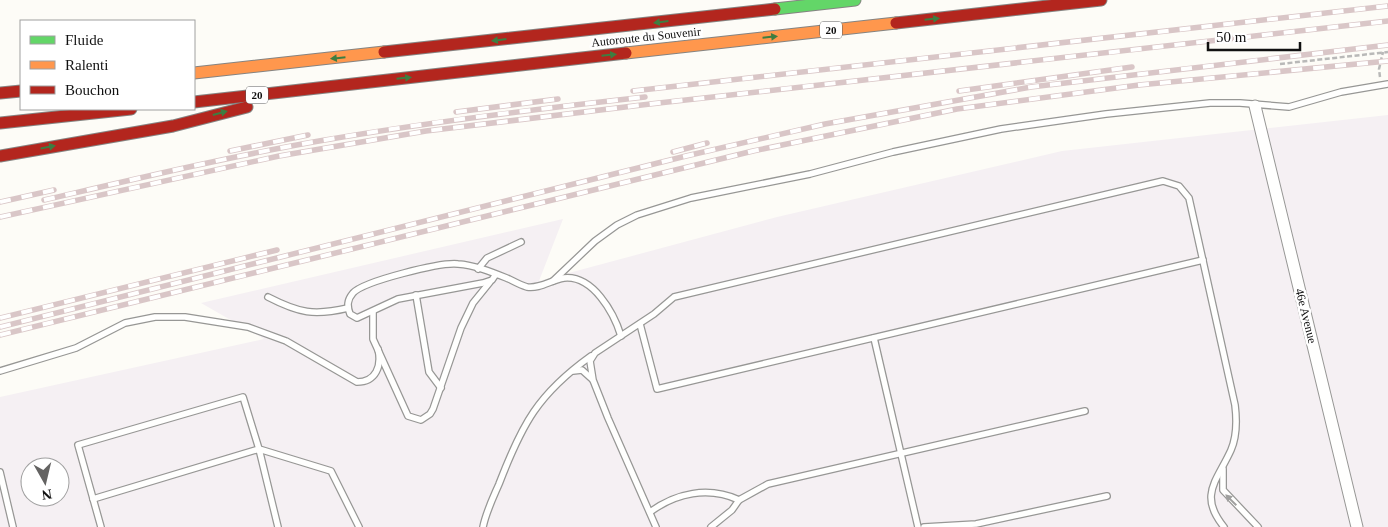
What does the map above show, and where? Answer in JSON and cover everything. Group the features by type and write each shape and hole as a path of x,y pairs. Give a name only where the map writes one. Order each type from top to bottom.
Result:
{"highway":[{"name":"Autoroute du Souvenir","path":"195,73 855,0"},
{"name":"Autoroute du Souvenir","path":"195,102 1101,0"},
{"path":"0,156 77,141 173,126 320,88"},
{"path":"0,93 20,91"},
{"path":"0,123 121,110"}],"street":[{"name":"46e Avenue","path":"1255,106 1357,527"}],"lane":[{"path":"553,281 594,241 617,225 684,199 810,174 893,152 1001,129 1179,106 1240,102 1255,106 1289,108 1342,92 1388,84"},
{"path":"482,527 524,424 550,389 569,372 640,324 674,298 1151,183 1172,182 1185,191 1189,198 1237,420 1232,448 1221,475 1223,490 1258,527"},
{"path":"478,269 488,258 521,242"},
{"path":"640,324 657,389 1203,260"},
{"path":"492,280 398,299 358,318 350,314 348,308 352,295 366,284 448,264 460,264 496,274 528,287 543,286 565,278 575,279 597,294 608,305 616,318 621,336"},
{"path":"373,312 371,332 400,402 408,416 420,420 430,414 441,388 461,328 473,303 496,274"},
{"path":"416,295 429,372 441,388"},
{"path":"268,297 306,313 326,313 348,308"},
{"path":"0,371 76,348 125,323 155,317 184,317 248,327 286,341 356,382 367,381 375,375 380,364 378,349"},
{"path":"874,338 918,527"},
{"path":"595,353 590,361 593,380 656,527"},
{"path":"569,372 579,369 593,380"},
{"path":"100,527 78,445 242,397 259,449 278,527"},
{"path":"711,527 732,510 739,500 768,484 900,452 1085,411"},
{"path":"94,499 259,449 332,471 359,527"},
{"path":"1224,465 1214,479 1210,497 1213,508 1224,527"},
{"path":"0,472 13,527"},
{"path":"650,512 666,501 690,493 715,493 739,500"},
{"path":"924,527 988,524 1107,496"}],"path":[{"path":"1380,76 1379,69 1382,52"},
{"path":"1280,64 1388,52"}],"shaded area":[{"path":"1388,115 1388,527 0,527 0,397 264,339 201,303 563,219 539,281 777,217 1062,151"}],"railway":[{"path":"633,91 1388,6"},
{"path":"0,217 279,156 426,131 1388,21"},
{"path":"0,327 686,156 825,124 1031,87 1388,45"},
{"path":"0,335 753,151 957,109 1139,85 1388,61"},
{"path":"959,91 1132,67"},
{"path":"44,200 216,161 319,141 482,116 645,97"},
{"path":"456,112 558,99"},
{"path":"230,151 308,135"},
{"path":"673,152 707,143"},
{"path":"0,202 54,190"},
{"path":"0,318 277,250"}],"traffic: fast":[{"path":"775,9 855,0"}],"traffic: slow":[{"path":"626,53 896,23"},
{"path":"195,73 384,52"}],"traffic: jam":[{"path":"896,23 1101,0"},
{"path":"384,52 775,9"},
{"path":"195,102 626,53"},
{"path":"0,93 20,91"},
{"path":"0,156 173,126 247,107"},
{"path":"0,123 122,110"}]}
